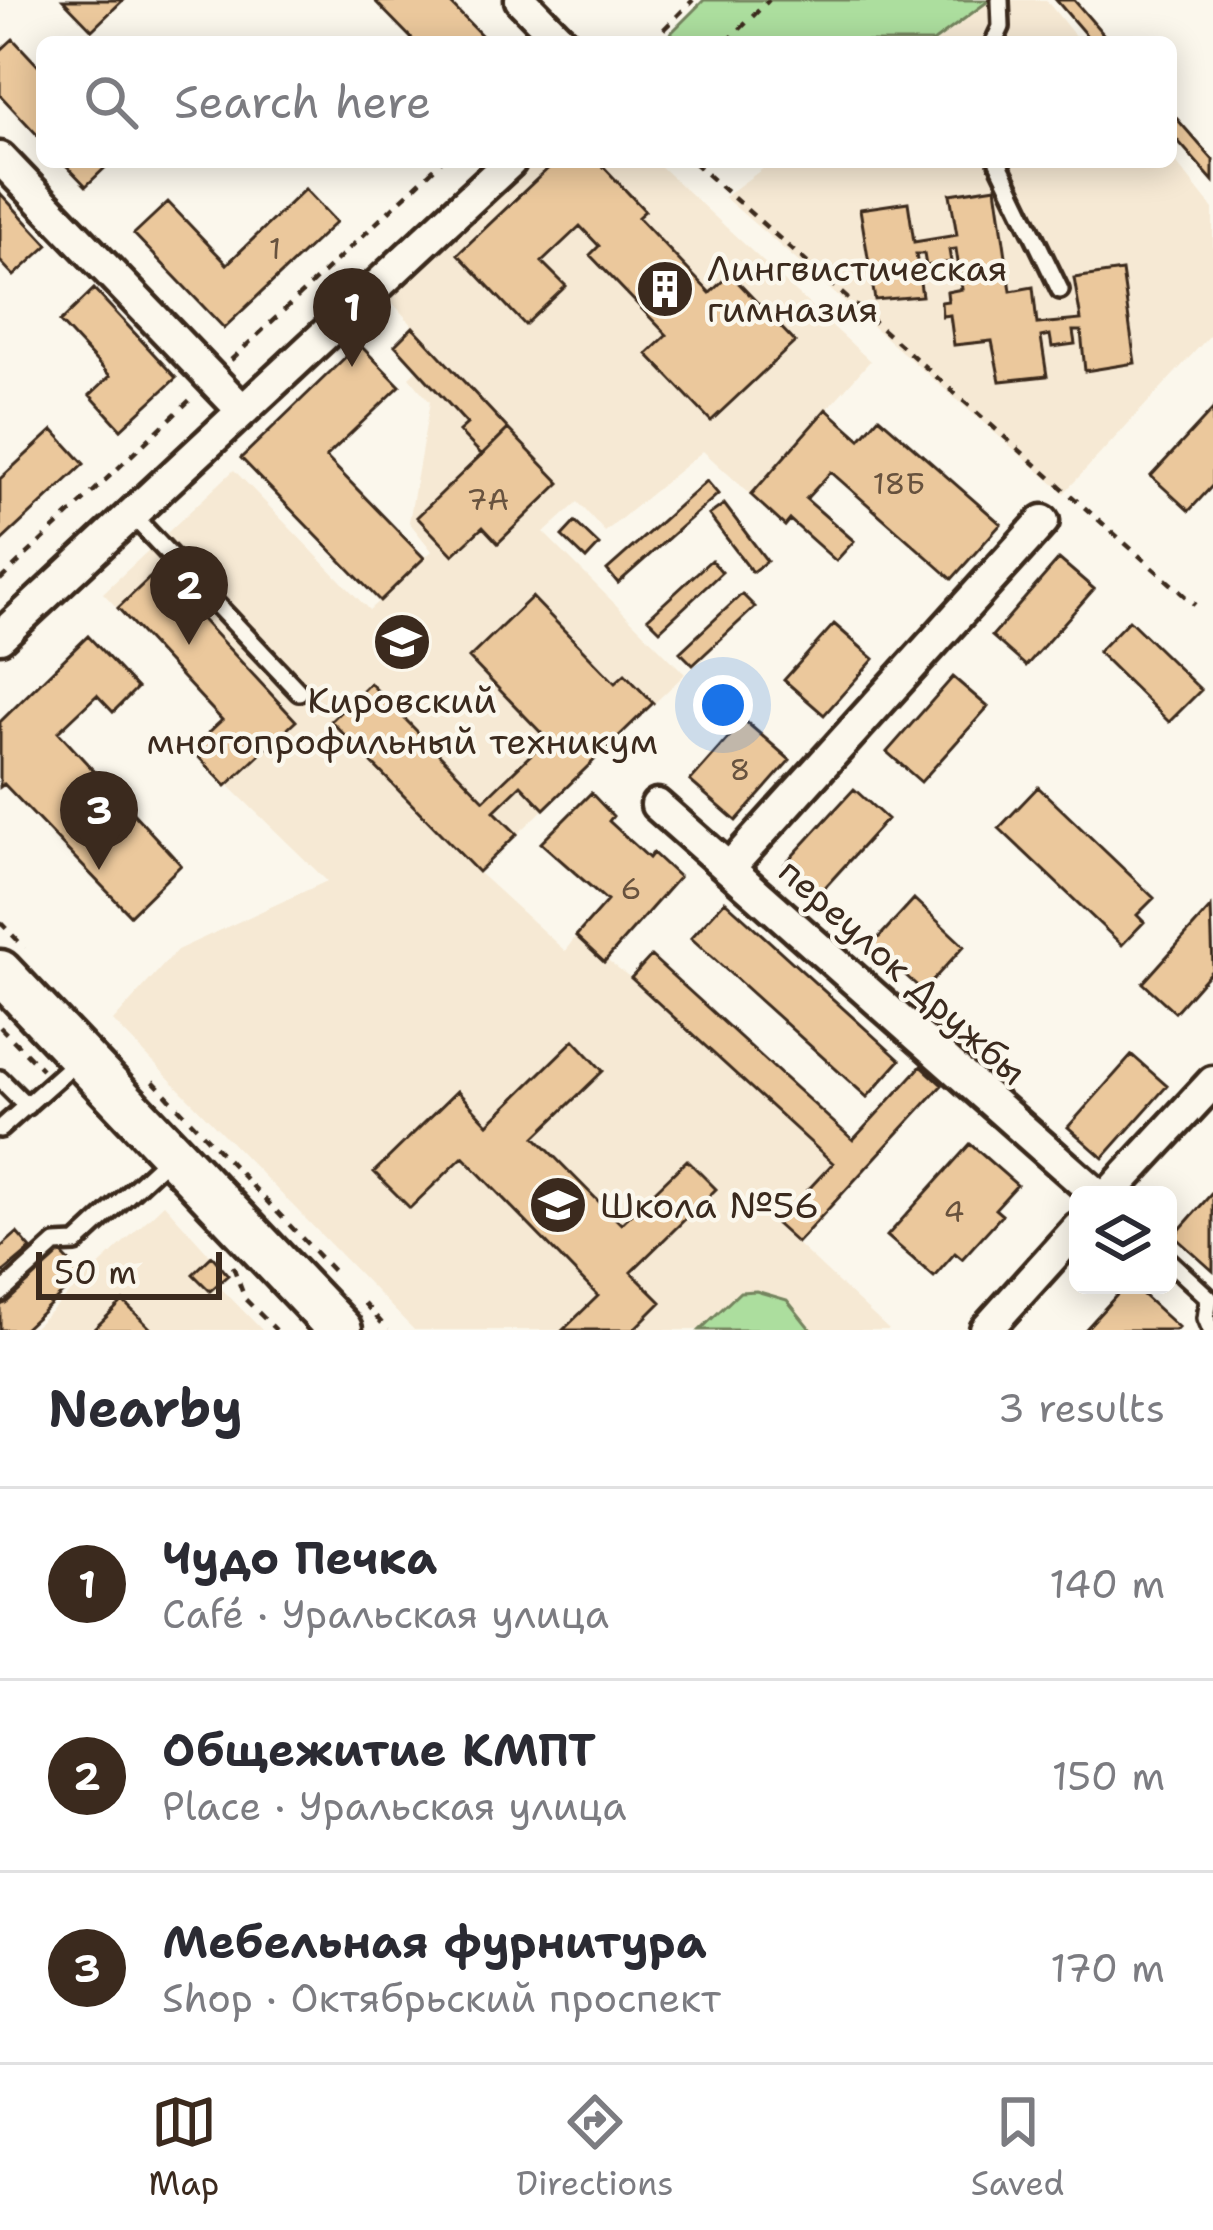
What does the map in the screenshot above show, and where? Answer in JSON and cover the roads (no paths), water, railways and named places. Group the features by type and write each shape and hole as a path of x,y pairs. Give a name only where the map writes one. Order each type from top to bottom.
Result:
{"main road":[{"path":"0,972 340,1330"}],"street":[{"path":"521,0 556,36"},
{"path":"0,158 242,410"},
{"path":"0,637 504,168"},
{"path":"729,868 1043,521"},
{"name":"переулок Дружбы","path":"657,805 1087,1186"},
{"path":"1116,1186 1213,1082"},
{"path":"986,1330 1069,1238"}],"lane":[{"path":"997,36 1000,0"},
{"path":"1001,168 1060,290"},
{"path":"131,514 299,692"},
{"path":"0,1130 81,1058"},
{"path":"0,1079 27,1106"},
{"path":"0,1294 55,1244 76,1243 172,1154"},
{"path":"1177,1268 1209,1298 1206,1318 1210,1330"}],"place":[{"name":"Лингвистическая гимназия","path":"665,289"},
{"name":"Чудо Печка","path":"352,367"},
{"name":"Кировский многопрофильный техникум","path":"402,642"},
{"name":"Общежитие КМПТ","path":"189,645"},
{"name":"Мебельная фурнитура","path":"99,870"},
{"name":"Школа №56","path":"558,1205"}]}
